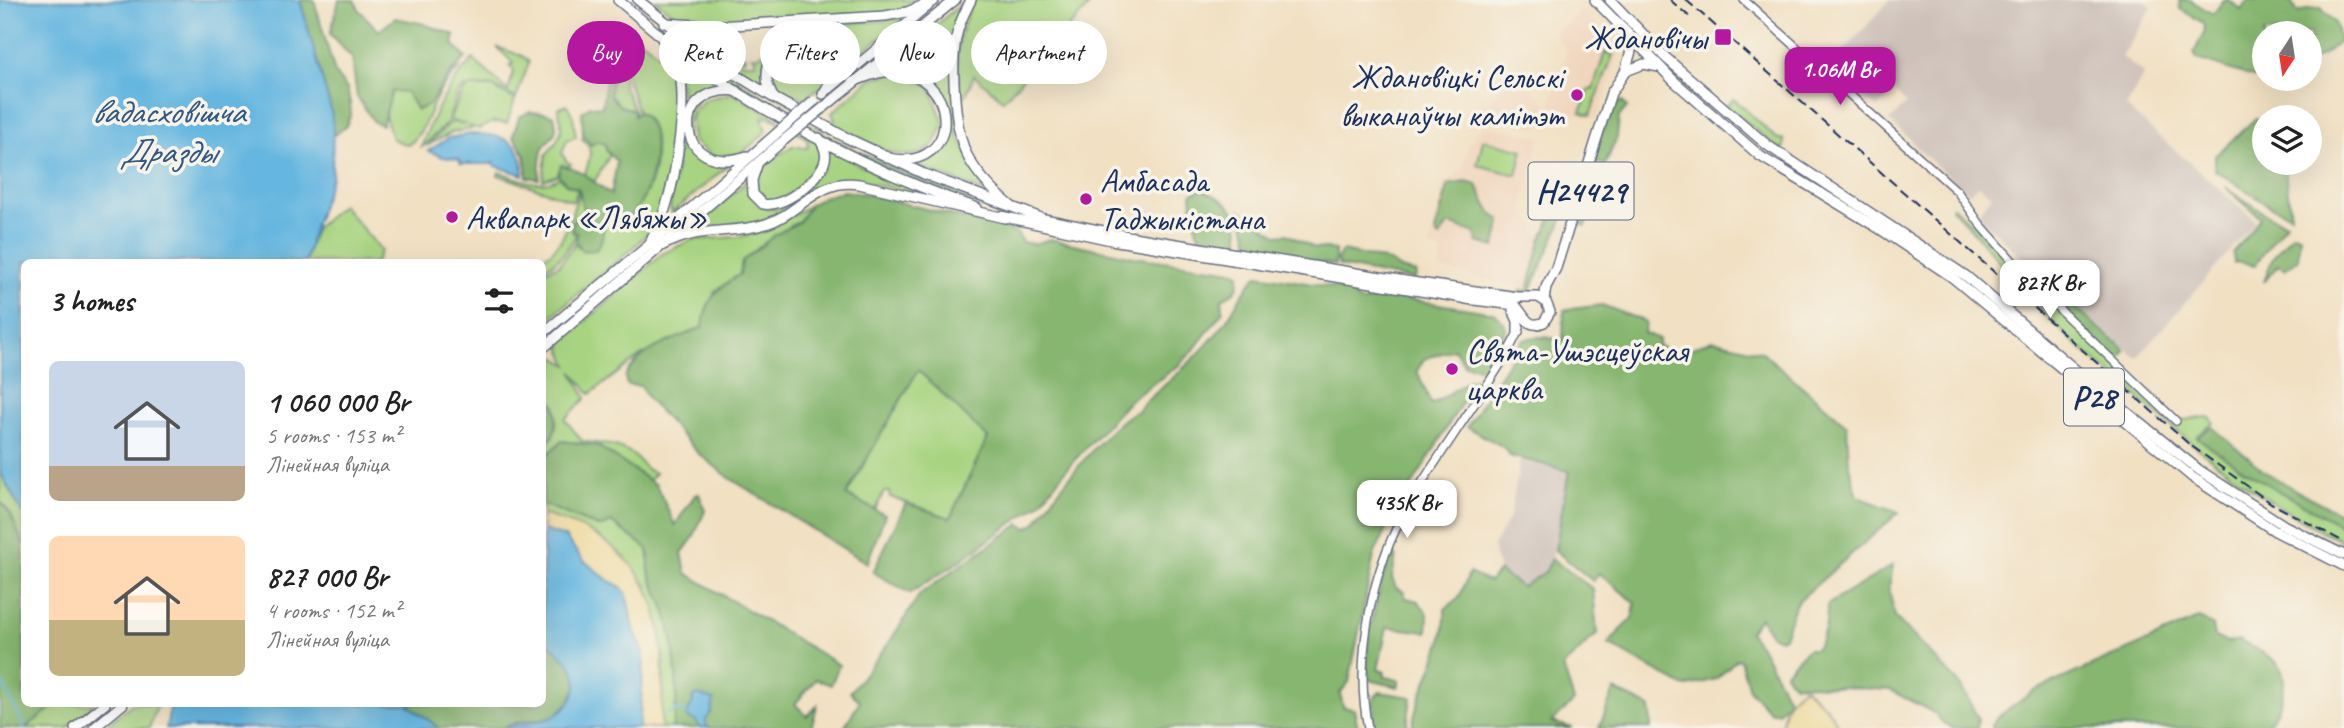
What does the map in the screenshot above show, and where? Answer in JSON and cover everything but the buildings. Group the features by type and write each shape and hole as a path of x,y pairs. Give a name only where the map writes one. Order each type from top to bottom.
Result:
{"main road":[{"path":"618,0 701,67 819,138 909,183 1008,218"},
{"path":"638,0 662,21"},
{"path":"746,24 885,16 907,12 935,0"},
{"path":"819,138 826,156 821,169 794,195 778,205 763,204 753,194 756,158 775,134 935,0"},
{"path":"860,76 955,0"},
{"path":"971,0 960,23 955,45 959,133 975,169 990,188 1011,206 1013,214 1008,218"},
{"name":"Р28","path":"1595,0 1660,68 1760,156 1883,231 1952,277 2192,477 2275,531 2344,566"},
{"name":"Р28","path":"1610,0 1666,58 1767,145 1966,276 2093,385 2199,470 2285,526 2344,555"},
{"path":"774,98 766,79 772,53 780,41 794,32 803,31 811,31 825,37 834,48 836,70 823,94"},
{"name":"Н24429","path":"1522,314 1525,302 1537,298 1556,268 1611,93 1625,72 1631,51 1623,32"},
{"path":"652,248 668,200 682,100 678,66 658,33"},
{"path":"1625,72 1644,64 1660,68"},
{"path":"860,79 875,74 903,72 928,84 941,101 946,123 934,148 923,156 907,161 888,158"},
{"path":"746,81 888,158 1054,222 1418,283 1537,298"},
{"path":"546,345 756,158 784,141 851,84"},
{"path":"737,91 719,90 705,96 689,117 689,135 695,147 711,158 756,158"},
{"path":"546,331 652,248 691,234 734,231 767,224 822,189 840,183 859,184 1052,228 1504,306 1516,315 1518,332"},
{"name":"Н24429","path":"1531,324 1539,324 1547,318 1549,310 1537,298"},
{"path":"1466,299 1515,305 1531,324"},
{"path":"75,728 101,707"},
{"path":"94,728 119,707"}],"street":[{"path":"1744,0 1957,191 1980,224 2035,286 2176,421"},
{"name":"Н24429","path":"1368,728 1363,684 1366,640 1372,605 1394,534 1518,332 1522,314"},
{"name":"Н24429","path":"1518,332 1531,324"}],"shaded area":[{"path":"1890,0 2145,0 2152,7 2122,57 2144,74 2126,107 2256,221 2137,358 2070,301 2063,308 2053,297 2058,291 2051,272 2042,277 1977,214 1992,196 1978,185 1969,194 1889,121 1906,104 1894,90 1877,108 1829,67"},
{"path":"1582,11 1620,51 1597,119 1549,106 1567,50 1554,34"},
{"path":"1516,75 1546,103 1540,128 1491,118 1482,107"},
{"path":"1485,125 1540,137 1522,208 1545,243 1528,288 1439,269 1442,251 1429,247 1444,186 1463,168 1469,143"},
{"path":"1520,461 1568,472 1552,559 1545,572 1522,587 1499,571 1493,546 1510,516"}],"green space":[{"path":"300,0 314,0 335,73 347,89 351,114 346,126 333,136 331,110"},
{"path":"339,0 354,0 360,11 379,31 395,18 455,35 453,44 466,58 451,72 429,105 417,110 406,92 392,91 382,125 374,122 357,97 352,58 330,34"},
{"path":"654,0 922,0 912,7 890,13 724,21 690,21 677,16"},
{"path":"973,0 1094,0 1075,21 971,21 971,82 960,101 957,55 960,36"},
{"path":"2179,0 2190,0 2213,14 2224,0 2229,0 2241,10 2249,0 2290,0 2298,13 2321,8 2335,23 2340,41 2322,55 2322,21 2252,21 2252,77 2197,59 2194,53 2205,30 2203,23 2180,9"},
{"path":"961,4 963,8 957,23 957,21 941,21"},
{"path":"903,17 904,18 900,21 881,21"},
{"path":"874,21 874,43 860,54 860,22"},
{"path":"645,43 659,55 659,84 677,84 679,111 667,197 653,228 632,249 546,321 546,271 559,265 576,242 578,247 604,227 603,216 606,211 610,210 617,224 622,224 638,206 650,184 655,144 650,125 638,112 629,84 645,84"},
{"path":"497,47 522,56 529,62 516,98 493,86 465,87 458,93 447,123 421,148 442,101 473,59 508,91 514,70 510,66 513,63"},
{"path":"1605,52 1613,55 1590,115 1581,112 1589,89 1593,89"},
{"path":"760,55 761,85 746,75 746,63 755,63 752,56"},
{"path":"461,67 439,93 414,140 408,145 392,139 385,115 392,91 406,92 417,109 430,101 448,77"},
{"path":"872,78 874,84 930,86 944,124 934,144 923,152 897,154 868,144 831,125 835,119 832,113"},
{"path":"605,84 611,84 610,96 620,106 634,110 634,116 638,112 648,121 653,135 652,173 638,207 628,219 617,224 610,210 606,211 603,233 596,250 583,251 576,242 577,232 573,233 572,229 574,221 584,212 579,189 566,184 558,175 561,165 570,168 583,174 611,195 617,162 606,150 605,144 598,141 591,145 583,135 582,112 590,106 602,107"},
{"path":"610,84 623,84 634,110 620,106 610,96"},
{"path":"681,84 722,85 699,98 688,123 687,134 689,144 704,158 716,162 732,162 672,213 670,207 684,111"},
{"path":"737,84 745,84 801,120 867,156 1008,213 1006,216 869,160 824,138"},
{"path":"771,84 825,84 805,98 794,95 794,101 830,126 787,103"},
{"path":"956,84 958,136 996,196 913,165 940,148 951,123 945,97 936,85"},
{"path":"984,84 1018,84 1003,100"},
{"path":"470,87 492,87 515,100 507,123 493,122 479,129 470,126 472,129 453,132 426,146 449,124 454,122 467,125 449,120 464,90"},
{"path":"732,93 818,142 823,155 803,184 774,204 761,199 755,188 757,180 768,164 792,146 807,148 806,138 774,119 762,117 766,132 741,154 713,157 693,141 691,117 704,100"},
{"path":"1734,99 1776,138 1784,140 1784,149 1776,146 1729,108 1727,105"},
{"path":"1622,101 1627,107 1619,117 1617,137 1605,165 1594,162 1607,119"},
{"path":"567,105 573,116 576,137 567,140 562,153 571,164 568,167 561,165 558,175 543,180 546,155 561,132 558,108"},
{"path":"529,112 554,116 556,123 554,135 543,148 539,179 527,177 525,155 513,136 519,117"},
{"path":"2252,122 2252,175 2286,175 2291,215 2267,204 2215,170 2215,156"},
{"path":"584,136 591,145 598,141 605,144 610,155 594,182 585,174 590,151 582,139"},
{"path":"1483,140 1523,150 1517,175 1477,165"},
{"path":"827,147 861,166 934,197 854,180 842,181 822,188 775,218 747,225 694,229 750,178 764,207 776,209 786,206 804,190"},
{"path":"1572,165 1575,166 1577,176 1569,204 1530,292 1518,291 1528,290 1541,240"},
{"path":"1591,170 1600,171 1601,176 1586,226 1576,223"},
{"path":"499,172 538,183 560,177 566,184 578,189 573,201 498,175"},
{"path":"1466,182 1477,185 1489,210 1501,220 1495,247 1477,242 1475,233 1449,224 1439,237 1435,232 1448,185"},
{"path":"2225,187 2271,217 2286,223 2255,265 2234,263 2233,253 2260,217"},
{"path":"1199,189 1220,199 1233,210 1239,227 1239,249 1212,246 1201,239 1194,220 1191,194"},
{"path":"579,191 584,212 576,218 572,226 573,233 578,231 564,253 546,267 546,259 540,259 553,250 569,223"},
{"path":"843,191 866,194 1010,230 1018,234 1022,242 1034,244 1050,239 1134,257 1239,274 1236,290 1222,299 1223,311 1192,352 1178,366 1130,400 1069,466 1040,503 910,593 873,572 906,503 950,518 988,438 918,370 846,495 885,515 867,563 731,479 699,454 648,399 641,386 627,385 625,377 631,367 648,352 703,327 710,301 719,290 740,274 742,261 775,235 799,222 810,205 823,197"},
{"path":"342,205 381,250 377,259 306,259 315,229"},
{"path":"810,205 799,221 775,235 742,261 740,274 715,291 703,327 640,356 590,394 572,371 586,398 565,419 582,441 615,446 633,455 655,473 649,480 598,446 562,441 546,455 546,357 555,357 568,365 561,348 563,341 662,254 691,240 737,237 766,231"},
{"path":"1953,206 2176,421 2210,417 2214,423 2197,436 2278,491 2344,527 2344,542 2253,490 2198,449 2145,404 2048,316"},
{"path":"1241,211 1277,235 1287,234 1314,248 1335,250 1335,265 1251,251"},
{"path":"2292,234 2300,236 2298,259 2285,269 2278,265 2264,282 2273,257"},
{"path":"1342,251 1389,261 1400,269 1416,273 1415,280 1339,266 1337,259"},
{"path":"1258,275 1349,290 1358,301 1363,302 1387,296 1495,313 1504,323 1506,330 1484,368 1465,365 1454,349 1424,359 1417,371 1431,404 1464,383 1476,379 1387,527 1374,555 1349,682 1340,693 1343,707 1354,709 1358,728 844,728 860,701 850,692 889,643 920,594 1020,524 1027,528 1035,524 1100,442 1115,427 1139,411 1143,404 1212,339"},
{"path":"1602,305 1646,322 1644,333 1659,339 1658,345 1675,355 1712,340 1762,352 1847,425 1849,466 1858,497 1899,512 1796,603 1784,637 1780,639 1771,635 1760,618 1749,632 1763,650 1789,701 1778,712 1770,712 1749,689 1740,660 1737,659 1716,679 1685,687 1608,644 1633,617 1635,603 1599,573 1593,581 1555,550 1569,471 1510,456 1503,447 1467,427 1522,341 1548,337 1563,341 1564,310"},
{"path":"2073,306 2125,350 2123,355 2115,359 2067,313 2069,307"},
{"path":"918,370 988,437 950,518 890,497 889,492 884,492 875,510 846,495"},
{"path":"546,399 555,404 556,423 546,444"},
{"path":"2212,427 2264,471 2344,515 2344,527 2250,473 2197,437"},
{"path":"562,441 598,446 656,485 675,525 695,495 699,494 705,511 693,538 682,553 686,573 839,665 831,685 816,679 795,704 807,716 817,706 811,728 672,728 676,701 674,653 669,622 650,575 648,549 611,522 602,527 596,526 546,505 546,455"},
{"path":"0,472 21,511 21,576 0,533"},
{"path":"0,501 10,513 21,539 21,707 53,707 25,728 0,728"},
{"path":"546,505 596,526 602,527 611,522 648,549 650,575 669,622 674,653 676,701 672,728 661,728 664,662 659,625 646,584 589,531 546,550"},
{"path":"1392,551 1396,555 1392,578 1396,588 1404,592 1406,598 1418,601 1428,614 1427,632 1387,627 1378,670 1385,671 1384,676 1400,681 1398,687 1369,680 1367,668 1373,616"},
{"path":"1552,559 1593,589 1597,634 1563,666 1574,701 1552,722 1573,728 1412,728 1420,698 1442,640 1445,609 1459,598 1469,573 1489,582 1499,571 1522,587 1545,572"},
{"path":"1893,565 1889,589 1895,617 1959,683 1978,718 1977,728 1952,728 1942,723 1936,714 1890,690 1795,684 1789,680 1785,672 1808,649 1815,649 1822,639 1827,605"},
{"path":"2200,618 2213,626 2215,637 2227,643 2239,640 2269,656 2282,670 2282,697 2264,728 1992,728 1999,716 2034,691"},
{"path":"546,642 570,662 576,677 576,686 570,701 553,717 518,722 503,728 439,728 411,707 546,707"},
{"path":"1614,690 1650,707 1651,728 1599,728"},
{"path":"1380,692 1411,697 1407,728 1373,728 1373,698"},
{"path":"53,707 92,707 67,728 25,728"},
{"path":"128,707 157,707 149,728 103,728"}],"sand":[{"path":"546,515 583,528 615,549 635,569 648,591 657,615 661,641 661,728 639,728 643,650 635,632 627,598 621,587 583,560 565,537 546,531"},
{"path":"1804,687 1826,707 1840,728 1781,728 1787,704"}],"water":[{"name":"вадасховішча Дразды","path":"0,0 300,0 331,110 333,128 332,176 306,259 21,259 21,511 0,472"},
{"path":"471,134 492,135 509,141 520,154 523,175 493,165 494,162 461,164 458,159 428,151 449,138"},
{"path":"546,531 565,537 583,560 621,587 626,594 632,625 644,655 639,728 503,728 544,720 567,706 575,691 576,682 570,665 546,642"},
{"path":"698,695 714,700 711,713 706,719 706,726 711,728 701,728 695,720 688,718 692,698"},
{"path":"170,707 411,707 439,728 166,728"}],"waterway":[{"path":"0,678 25,728"},
{"path":"668,714 679,709 687,714"}],"railway":[{"path":"1670,0 1692,19"},
{"path":"1686,0 2190,445 2271,503 2344,542"}],"place":[{"name":"Ждановічы","path":"1723,37"},
{"name":"Ждановіцкі Сельскі выканаўчы камітэт","path":"1577,95"},
{"name":"Амбасада Таджыкістана","path":"1086,199"},
{"name":"Аквапарк «Лябяжы»","path":"452,217"},
{"name":"Свята-Ушэсцеўская царква","path":"1452,369"}]}
